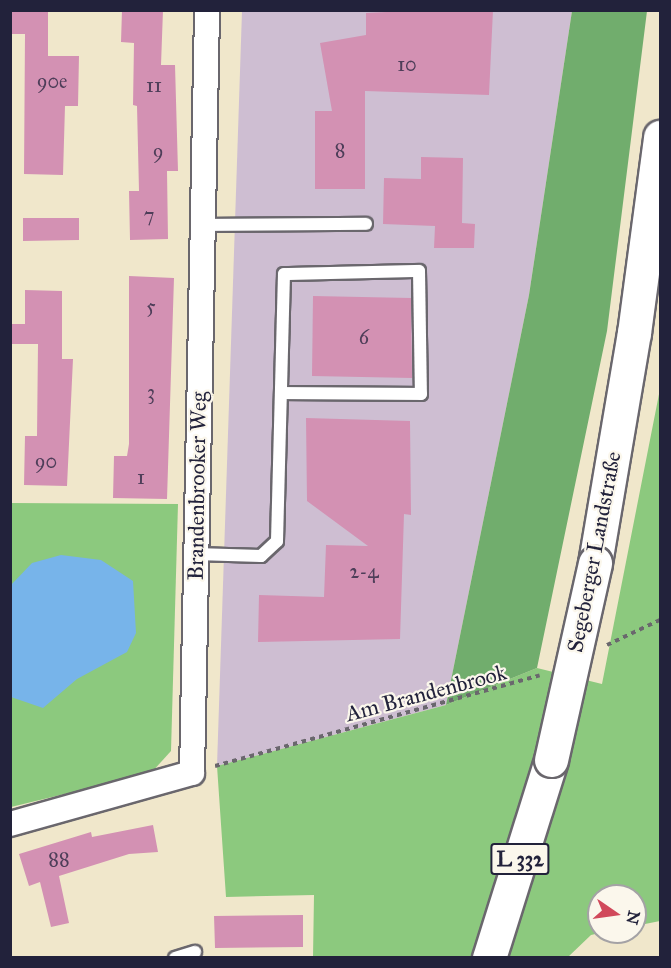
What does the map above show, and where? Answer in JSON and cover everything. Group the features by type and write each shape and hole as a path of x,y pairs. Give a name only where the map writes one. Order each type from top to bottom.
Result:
{"main road":[{"name":"Segeberger Landstraße","path":"489,957 551,760 595,563 634,333 660,137"}],"street":[{"name":"Brandenbrooker Weg","path":"192,773 207,10"},
{"path":"10,824 192,773"}],"lane":[{"path":"203,225 366,224"},
{"path":"196,554 261,556 277,541 284,274 418,271 421,394 282,393"},
{"path":"175,957 195,952"}],"path":[{"path":"603,647 660,620"},
{"name":"Am Brandenbrook","path":"192,773 520,684 551,670"}],"shaded area":[{"path":"242,11 572,11 529,295 446,705 217,766"}],"green space":[{"path":"572,11 647,11 607,331 537,668 446,705 529,295"},
{"path":"660,389 660,921 647,924 647,884 587,884 587,939 568,957 313,957 314,895 226,897 217,766 446,705 537,668 602,684"},
{"path":"10,503 178,504 171,751 151,773 11,807"}],"water":[{"path":"61,555 101,560 133,581 136,633 127,652 77,679 43,708 11,697 11,585 32,563"}],"building":[{"path":"10,10 48,10 48,56 79,56 78,106 65,106 63,175 24,174 25,34 10,34"},
{"path":"122,10 163,10 161,65 175,65 178,171 167,171 168,239 130,240 129,191 139,191 137,106 133,105 134,43 121,42"},
{"path":"493,10 489,95 365,91 365,189 315,189 315,111 332,111 320,43 366,35 366,13"},
{"path":"421,157 463,158 462,223 475,224 474,248 434,248 435,226 383,224 384,178 421,179"},
{"path":"23,218 79,218 79,240 23,241"},
{"path":"129,276 174,278 167,499 113,498 114,456 127,456 129,444"},
{"path":"25,290 62,291 62,359 73,359 67,486 24,485 25,436 37,436 38,344 10,344 10,324 25,324"},
{"path":"313,296 411,298 412,378 312,376"},
{"path":"306,418 410,421 411,515 404,514 400,639 258,642 259,595 324,597 326,545 368,546 307,501"},
{"path":"153,825 158,852 129,854 59,876 69,923 51,927 40,882 29,886 19,854 91,832 92,837"},
{"path":"303,915 303,947 215,948 214,916"}]}
